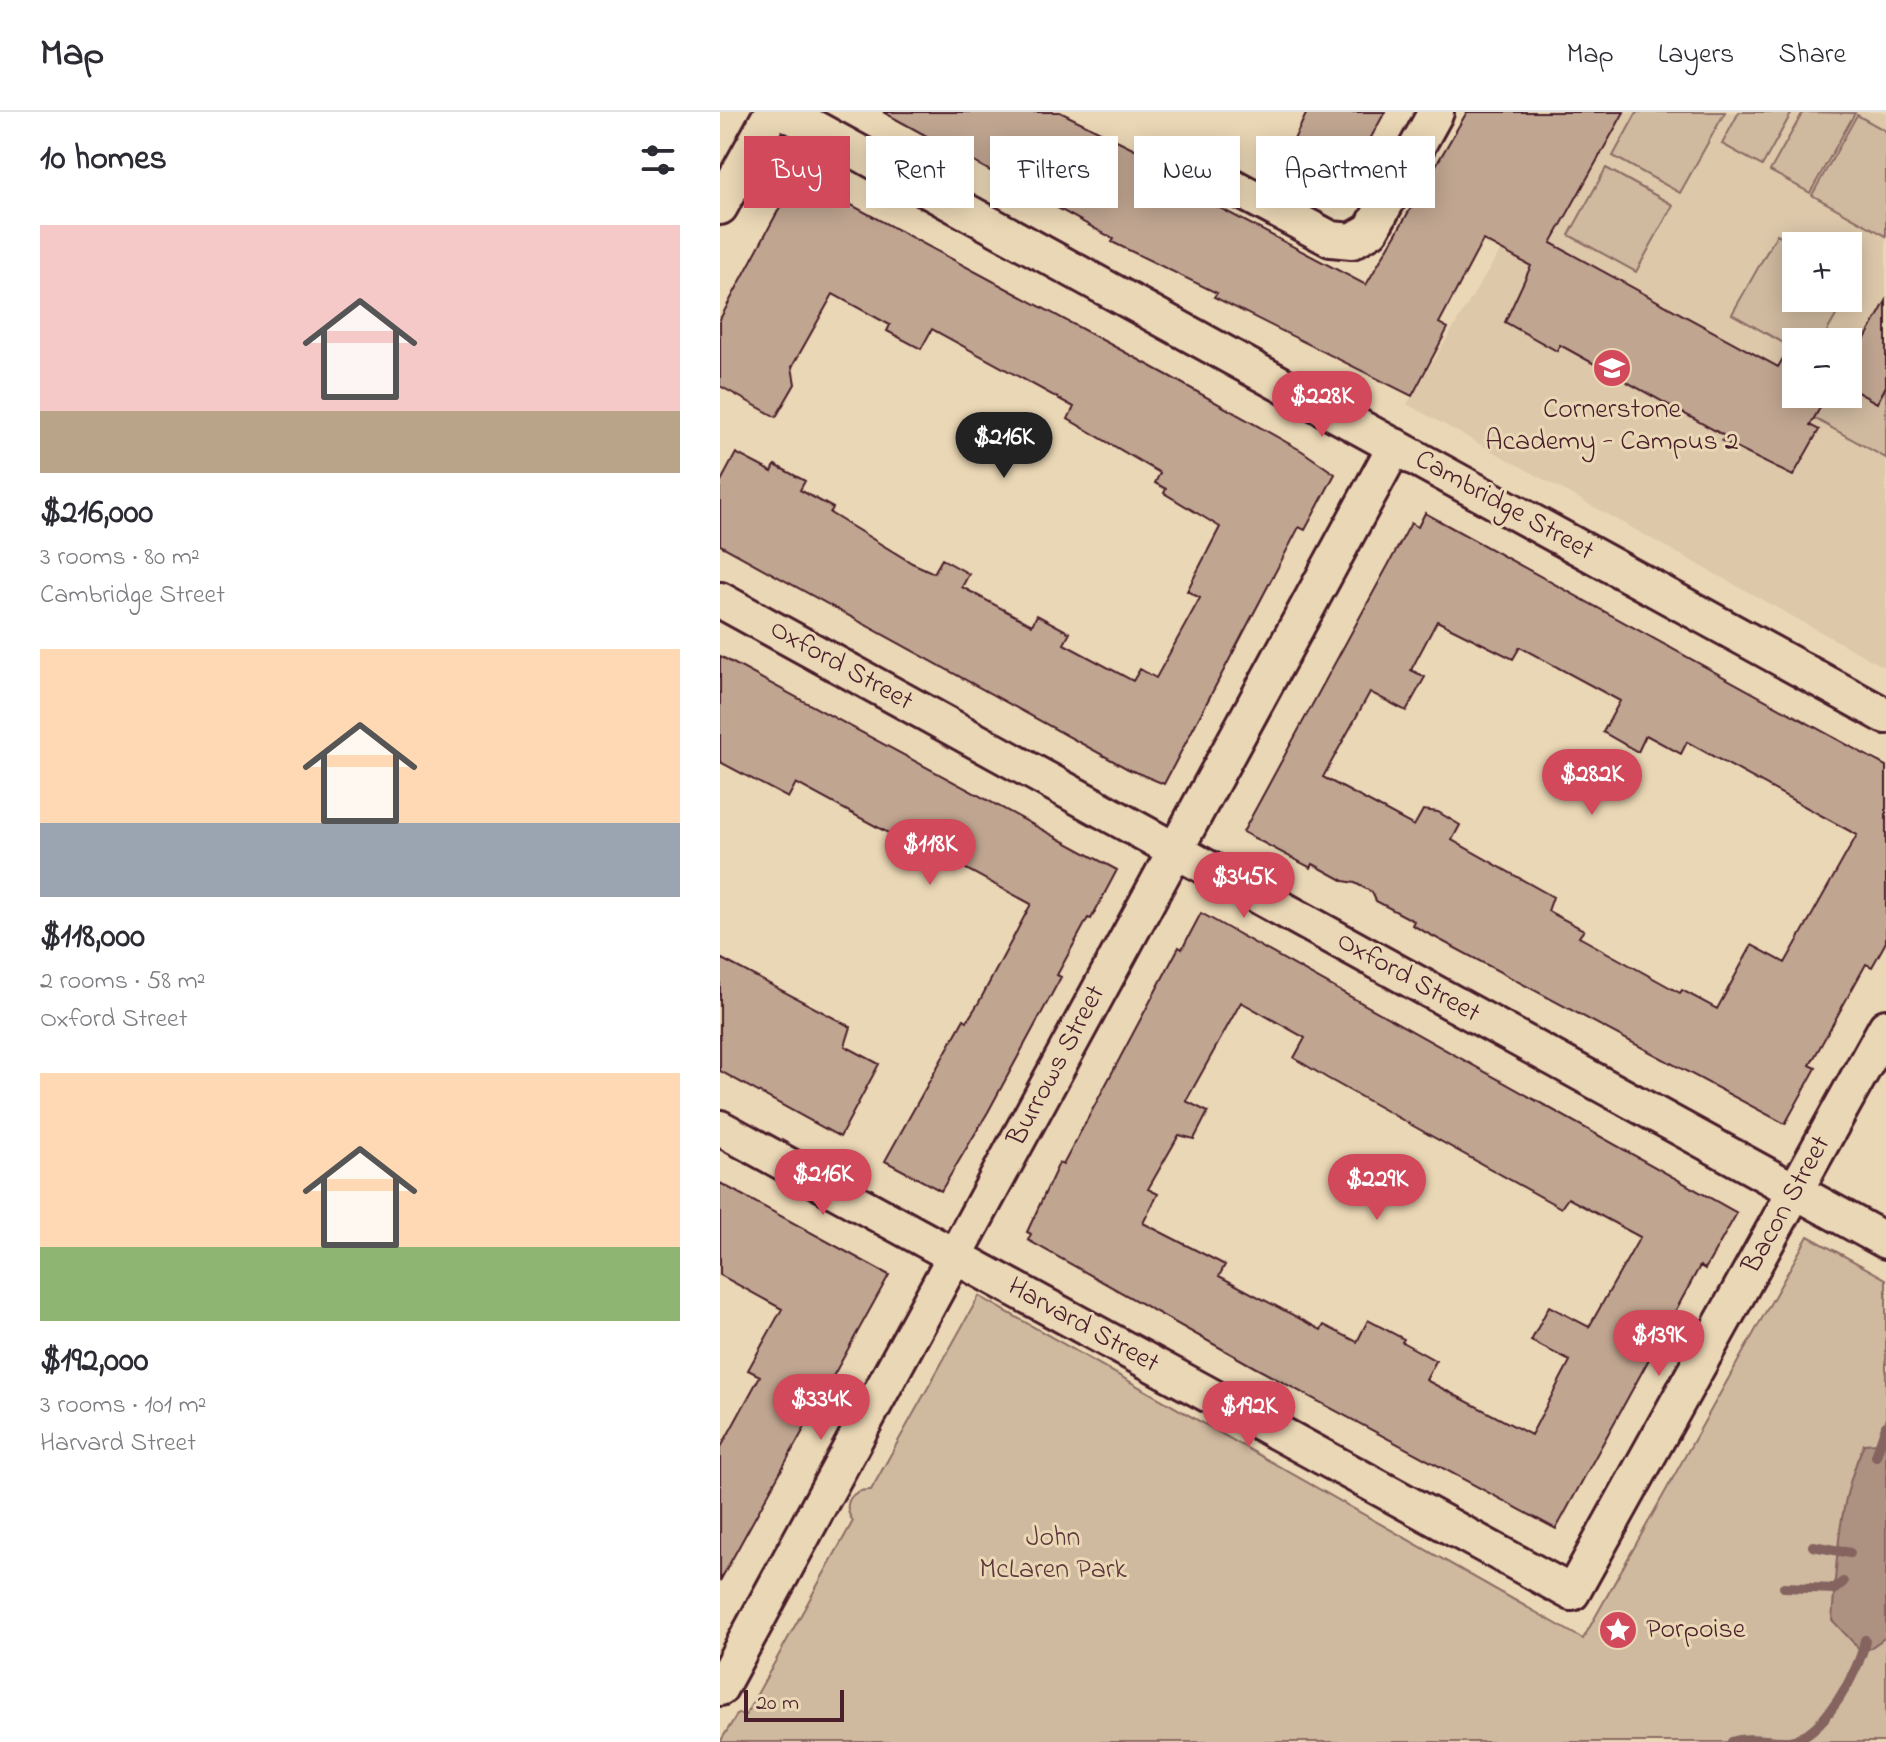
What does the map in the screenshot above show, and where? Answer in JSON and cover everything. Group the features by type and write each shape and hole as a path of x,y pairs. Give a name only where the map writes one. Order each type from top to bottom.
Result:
{"street":[{"path":"720,207 772,112"},
{"name":"Cambridge Street","path":"785,112 1886,716"},
{"path":"1240,190 1331,239 1352,241 1371,230 1436,112"},
{"name":"Burrows Street","path":"720,1688 729,1651 954,1255 1395,446"},
{"name":"Oxford Street","path":"720,600 1886,1241"},
{"name":"Bacon Street","path":"1572,1593 1886,1027"},
{"name":"Harvard Street","path":"720,1128 1572,1593"}],"shaded area":[{"name":"Cornerstone Academy - Campus 2","path":"1600,112 1886,112 1886,668 1407,404 1502,248"},
{"path":"1864,1444 1886,1445 1886,1637 1863,1653 1832,1620 1835,1574 1844,1508 1855,1465"}],"green space":[{"path":"1637,112 1725,112 1680,193 1613,156"},
{"path":"1739,112 1792,112 1762,166 1722,144"},
{"path":"1803,112 1855,113 1810,193 1770,171"},
{"path":"1857,115 1886,131 1886,236 1812,195"},
{"path":"1606,168 1673,205 1636,272 1569,235"},
{"path":"1777,234 1782,237 1782,312 1838,312 1829,328 1782,328 1782,342 1732,314"},
{"path":"1886,388 1886,458 1814,418 1820,408 1862,408 1862,395 1877,403"},
{"name":"John McLaren Park","path":"1808,1236 1886,1279 1886,1742 720,1742 738,1713 745,1716 853,1521 848,1509 850,1499 858,1492 871,1490 979,1296 1583,1639"}],"building":[{"path":"883,112 1060,112 1109,136 990,136 990,171 974,162 974,136 927,136"},
{"path":"1307,112 1385,112 1372,136 1296,136"},
{"path":"1467,112 1624,112 1551,243 1778,367 1782,360 1782,408 1820,408 1810,425 1819,430 1793,476 1722,441 1725,436 1560,345 1557,351 1505,322 1531,266 1483,240 1439,323 1448,328 1412,396 1214,297 1217,293 1112,242 1114,239 1058,208 1118,208 1118,141 1134,149 1134,208 1220,208 1366,285 1411,208 1435,208 1435,167"},
{"path":"850,204 1169,376 1302,451 1335,474 1305,530 1299,527 1164,784 1128,769 720,545 720,483 736,453 772,472 775,465 805,481 800,490 833,508 830,513 912,563 934,573 942,559 969,574 962,587 1032,625 1037,615 1070,633 1064,644 1133,681 1140,669 1156,678 1200,598 1187,591 1220,527 1164,493 1166,489 1155,483 1160,473 1068,419 1074,407 932,329 921,349 887,331 890,325 833,294 792,367 795,384 776,417 720,386 720,319 779,208 850,208"},
{"path":"1886,301 1886,386 1877,403 1862,395 1862,344"},
{"path":"1425,513 1886,766 1886,942 1872,967 1866,964 1810,1065 1816,1068 1785,1124 1412,925 1414,921 1376,901 1372,892 1313,864 1311,868 1243,832 1411,523 1418,527","holes":["1437,621 1513,659 1520,647 1620,701 1603,732 1638,752 1646,735 1681,754 1687,742 1857,835 1785,963 1752,945 1717,1009 1682,990 1680,993 1579,937 1584,930 1548,911 1553,897 1452,840 1460,825 1438,812 1423,810 1414,826 1323,777 1370,692 1406,711 1425,677 1411,670"]},
{"path":"720,656 1117,870 1057,975 1061,977 988,1112 941,1191 885,1161 964,1019 967,1021 979,1002 1031,904 948,859 942,870 915,855 918,849 796,783 788,798 720,762"},
{"path":"1201,913 1737,1213 1705,1269 1700,1266 1556,1529 1256,1368 1028,1240 1031,1234 1027,1232 1059,1163 1063,1165 1179,947 1182,949","holes":["1241,1002 1305,1038 1294,1058 1327,1078 1561,1208 1568,1198 1640,1237 1589,1327 1549,1306 1531,1341 1570,1361 1531,1435 1426,1380 1436,1361 1402,1342 1404,1339 1368,1320 1357,1342 1324,1325 1321,1330 1219,1276 1225,1265 1143,1223 1158,1194 1148,1189 1179,1135 1194,1139 1208,1112 1186,1101"]},
{"path":"720,958 851,1027 845,1046 879,1064 840,1137 720,1071"},
{"path":"720,1183 889,1275 720,1581 720,1449 760,1376 748,1370 782,1309 720,1275"}],"waterway":[{"path":"1876,1456 1886,1426"},
{"path":"1813,1546 1850,1553"},
{"path":"1784,1587 1835,1589 1843,1582"},
{"path":"1732,1742 1753,1739 1789,1741 1802,1737 1814,1728 1848,1684 1865,1640"}],"place":[{"name":"Cornerstone Academy - Campus 2","path":"1612,368"},
{"name":"Porpoise","path":"1618,1630"}]}
